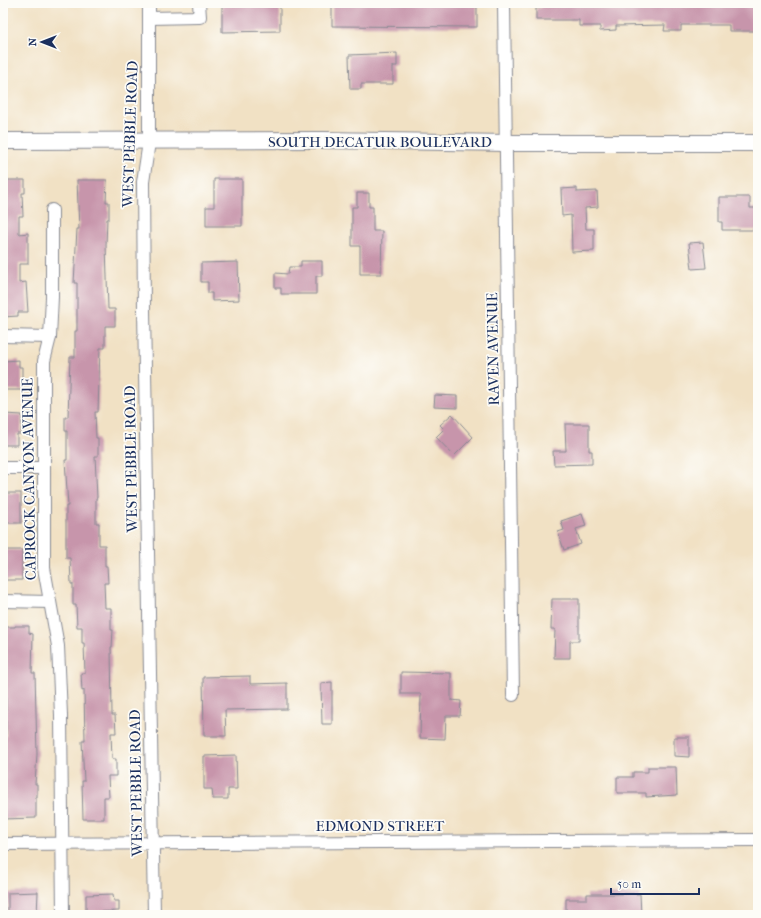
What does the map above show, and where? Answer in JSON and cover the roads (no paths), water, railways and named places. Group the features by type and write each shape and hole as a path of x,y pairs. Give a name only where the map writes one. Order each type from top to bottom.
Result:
{"main road":[{"name":"SOUTH DECATUR BOULEVARD","path":"3,141 149,142 324,140 507,143 758,143"}],"street":[{"name":"WEST PEBBLE ROAD","path":"149,3 149,142 143,182 154,915"},
{"path":"149,18 200,17 199,3"},
{"name":"RAVEN AVENUE","path":"504,3 513,694"},
{"name":"CAPROCK CANYON AVENUE","path":"52,210 52,296 50,337 44,361 44,568 58,646 61,715 62,915"},
{"path":"3,336 50,337"},
{"path":"3,468 44,468"},
{"path":"3,602 50,602"},
{"name":"EDMOND STREET","path":"3,844 758,840"}]}
